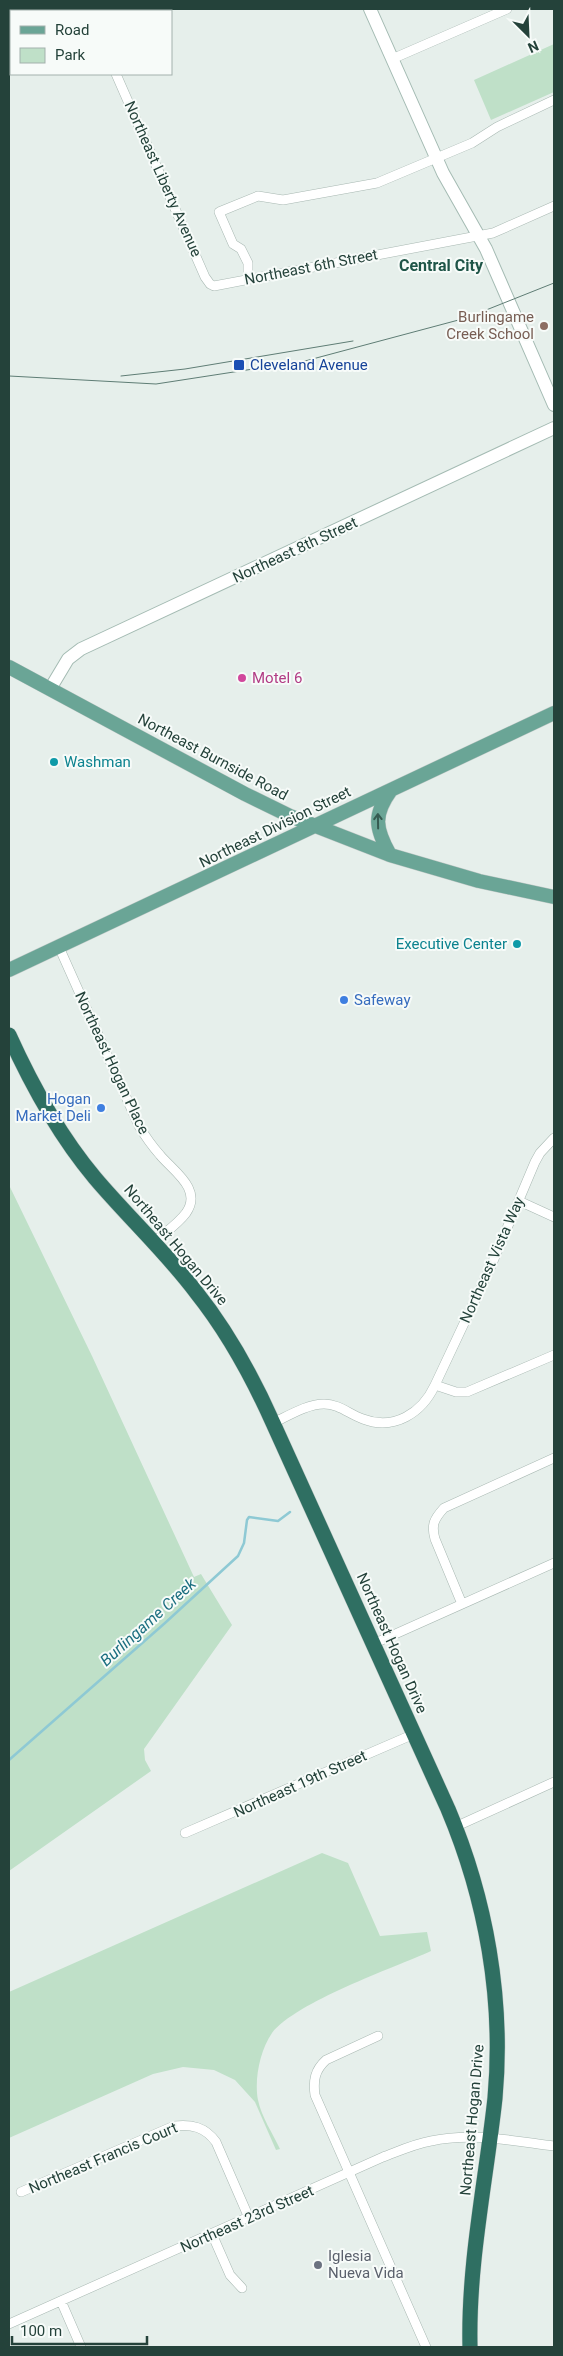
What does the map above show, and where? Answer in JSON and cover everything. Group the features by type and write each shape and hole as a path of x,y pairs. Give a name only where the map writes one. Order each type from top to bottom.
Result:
{"highway":[{"name":"Northeast Hogan Drive","path":"9,1035 36,1090 66,1140 95,1178 195,1290 219,1323 246,1366 414,1734 455,1827 472,1875 483,1917 494,1987 497,2051 490,2138 472,2274 470,2347"}],"main road":[{"name":"Northeast Burnside Road","path":"9,667 245,794 314,826 390,855 479,881 554,897"},
{"name":"Northeast Division Street","path":"9,970 554,713"},
{"path":"390,855 379,834 378,821 380,806 392,789"}],"street":[{"path":"370,9 436,159 480,236 554,405"},
{"path":"392,59 507,9"},
{"name":"Northeast Liberty Avenue","path":"116,75 210,284"},
{"path":"248,280 248,263 241,249 233,244 219,212 258,196 283,200 370,184 472,143 515,117 554,100"},
{"name":"Northeast 6th Street","path":"210,284 216,286 480,236 493,233 554,206"},
{"name":"Northeast 8th Street","path":"50,689 68,659 81,649 134,626 554,428"},
{"name":"Northeast Hogan Place","path":"60,946 139,1126 152,1146 184,1180 190,1190 190,1203 186,1213 154,1242"},
{"name":"Northeast Vista Way","path":"273,1423 308,1407 326,1404 336,1405 372,1422 392,1422 402,1420 425,1403 519,1201 535,1162 540,1152 554,1138"},
{"path":"519,1201 554,1217"},
{"path":"435,1385 456,1392 467,1392 554,1355"},
{"path":"462,1604 432,1530 434,1519 444,1508 554,1458"},
{"path":"373,1644 554,1563"},
{"name":"Northeast 19th Street","path":"186,1833 414,1734"},
{"path":"455,1827 554,1782"},
{"path":"378,2036 326,2060 315,2074 315,2095 426,2347"},
{"name":"Northeast Francis Court","path":"21,2192 174,2126 186,2124 199,2127 209,2133 216,2142 249,2218"},
{"name":"Northeast 23rd Street","path":"9,2324 422,2143 465,2137 490,2138 554,2146"},
{"path":"212,2234 230,2275 242,2288"},
{"path":"61,2301 81,2347"}],"green space":[{"path":"554,44 554,92 491,120 474,80"},
{"path":"9,1185 92,1356 194,1577 201,1574 232,1625 144,1749 145,1760 151,1771 9,1871"},
{"path":"322,1853 348,1863 380,1936 427,1932 431,1951 323,1998 284,2021 272,2033 261,2056 257,2092 262,2112 280,2149 276,2150 255,2102 235,2080 214,2070 183,2067 153,2074 9,2138 9,1992"}],"waterway":[{"name":"Burlingame Creek","path":"9,1760 238,1556 244,1543 249,1517 278,1521 290,1512"}],"tram line":[{"path":"9,376 156,384 305,361 466,318 554,283"},
{"path":"121,376 185,369 353,341"}],"place":[{"name":"Burlingame Creek School","path":"544,326"},
{"name":"Cleveland Avenue","path":"239,365"},
{"name":"Motel 6","path":"242,678"},
{"name":"Washman","path":"54,762"},
{"name":"Executive Center","path":"517,944"},
{"name":"Safeway","path":"344,1000"},
{"name":"Hogan Market Deli","path":"101,1108"},
{"name":"Iglesia Nueva Vida","path":"318,2265"}],"district":[{"name":"Central City","path":"441,265"}]}
